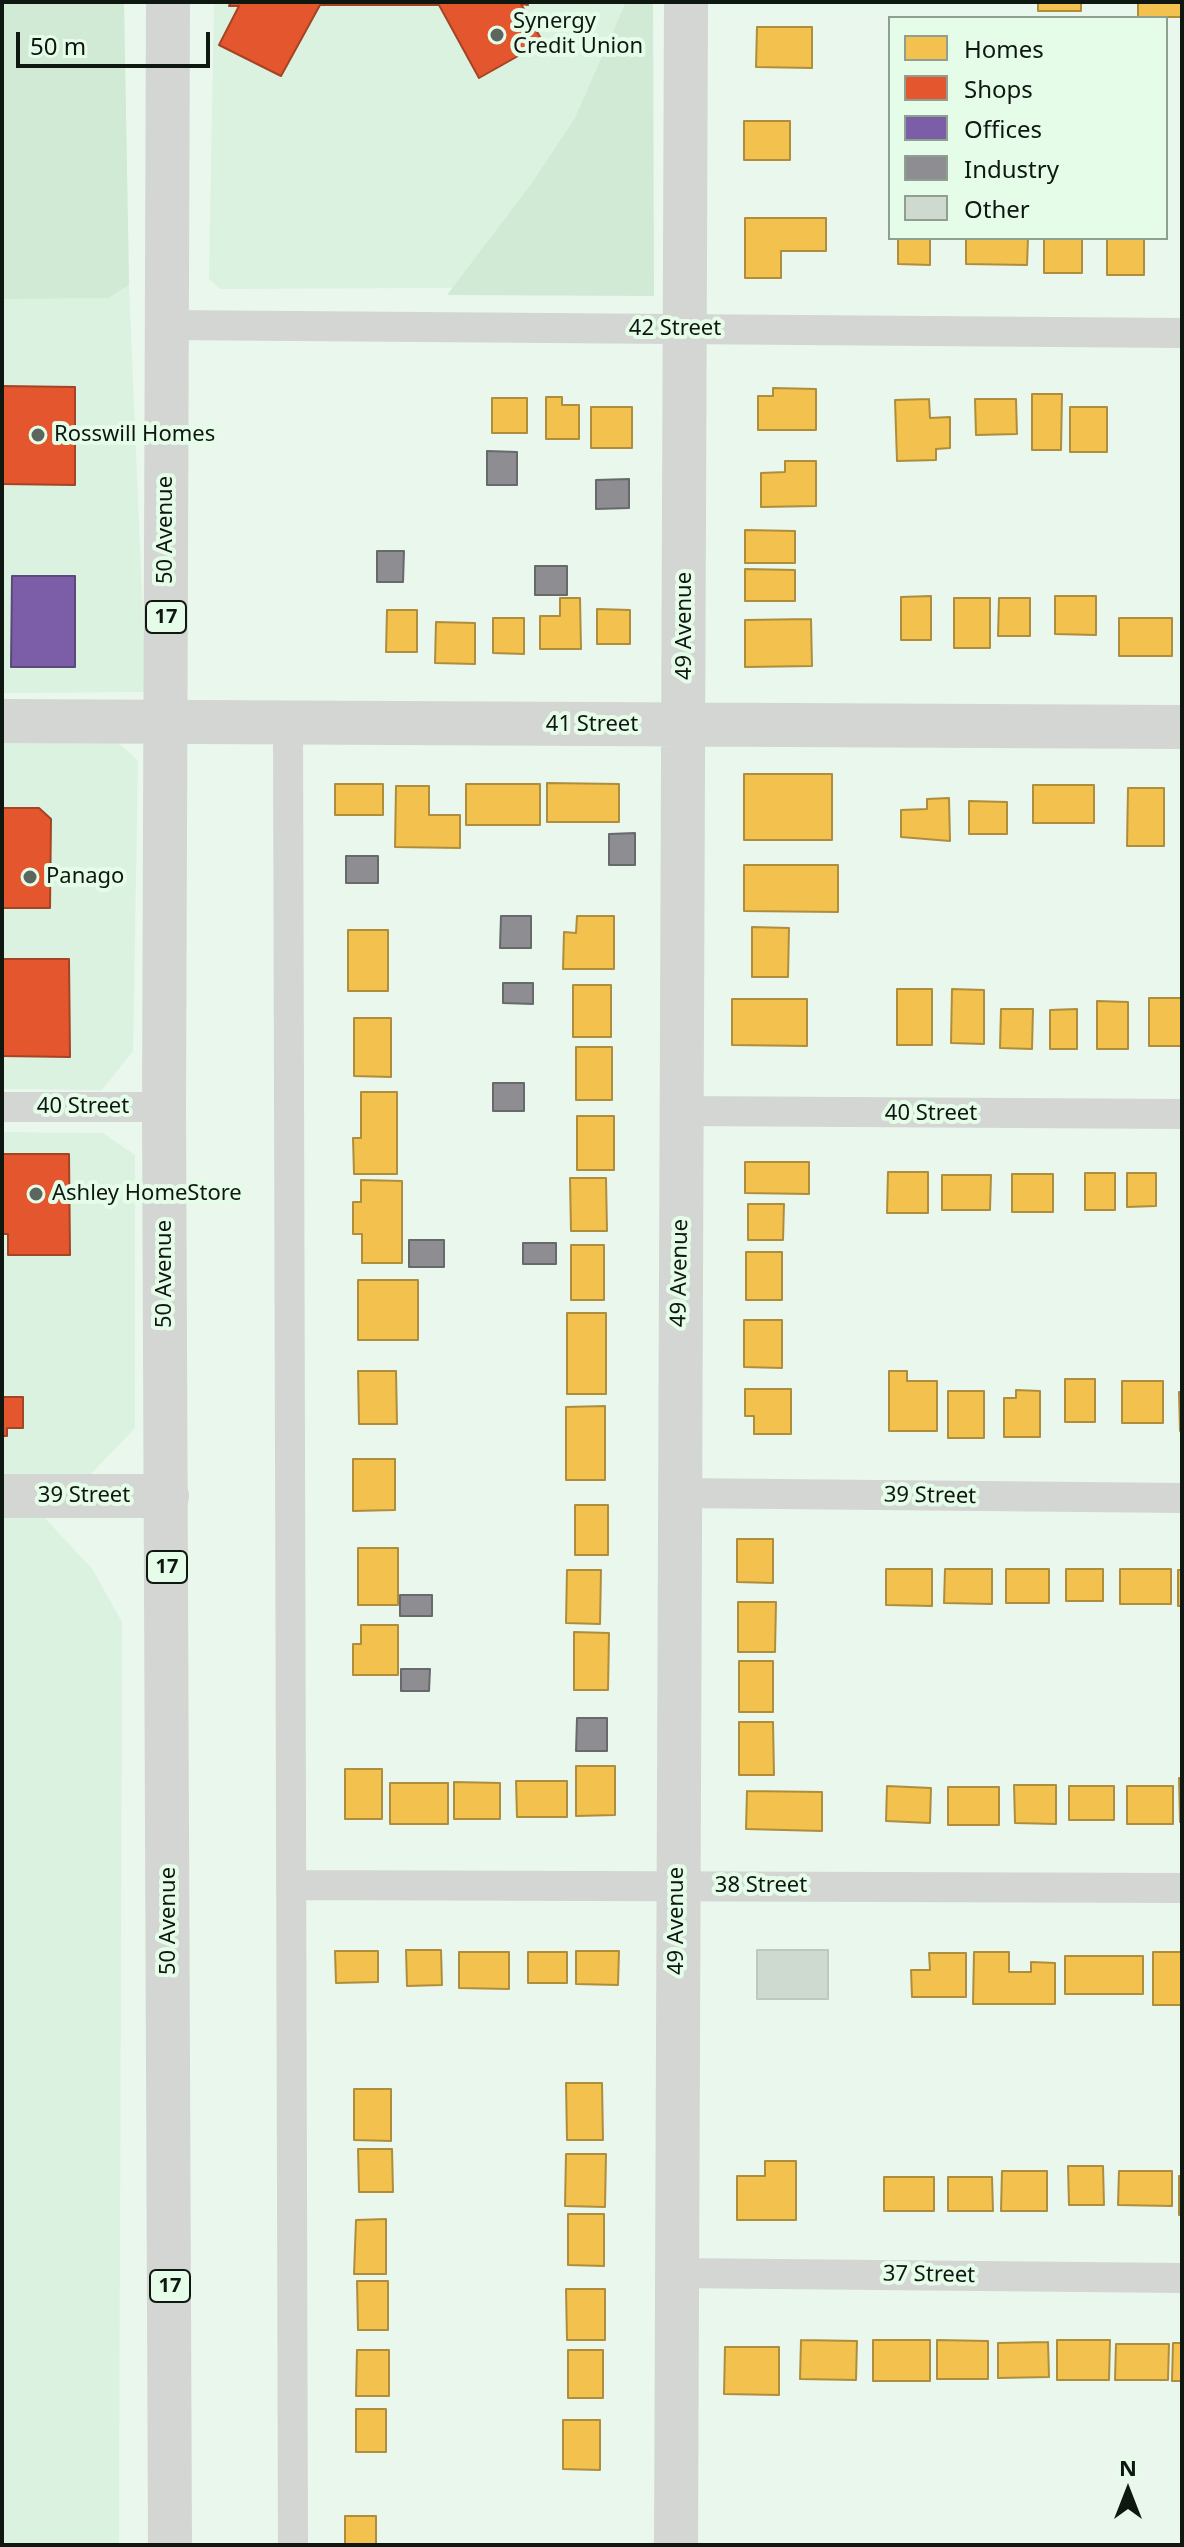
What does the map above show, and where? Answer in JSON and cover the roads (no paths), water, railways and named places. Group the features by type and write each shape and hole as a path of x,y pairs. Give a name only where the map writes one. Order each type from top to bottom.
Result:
{"street":[{"name":"50 Avenue","path":"168,2 164,1107 170,2545"},
{"name":"49 Avenue","path":"676,2545 686,2"},
{"name":"42 Street","path":"167,325 1182,333"},
{"name":"41 Street","path":"2,721 1182,727"},
{"path":"288,724 293,2545"},
{"name":"40 Street","path":"2,1107 164,1107"},
{"name":"40 Street","path":"681,1111 1182,1114"},
{"name":"39 Street","path":"678,1493 1182,1498"},
{"name":"39 Street","path":"2,1496 167,1496"},
{"name":"38 Street","path":"291,1885 1182,1888"},
{"name":"37 Street","path":"676,2273 1182,2278"}],"place":[{"name":"Synergy Credit Union","path":"497,35"},
{"name":"Rosswill Homes","path":"38,435"},
{"name":"Panago","path":"30,877"},
{"name":"Ashley HomeStore","path":"36,1194"}]}
